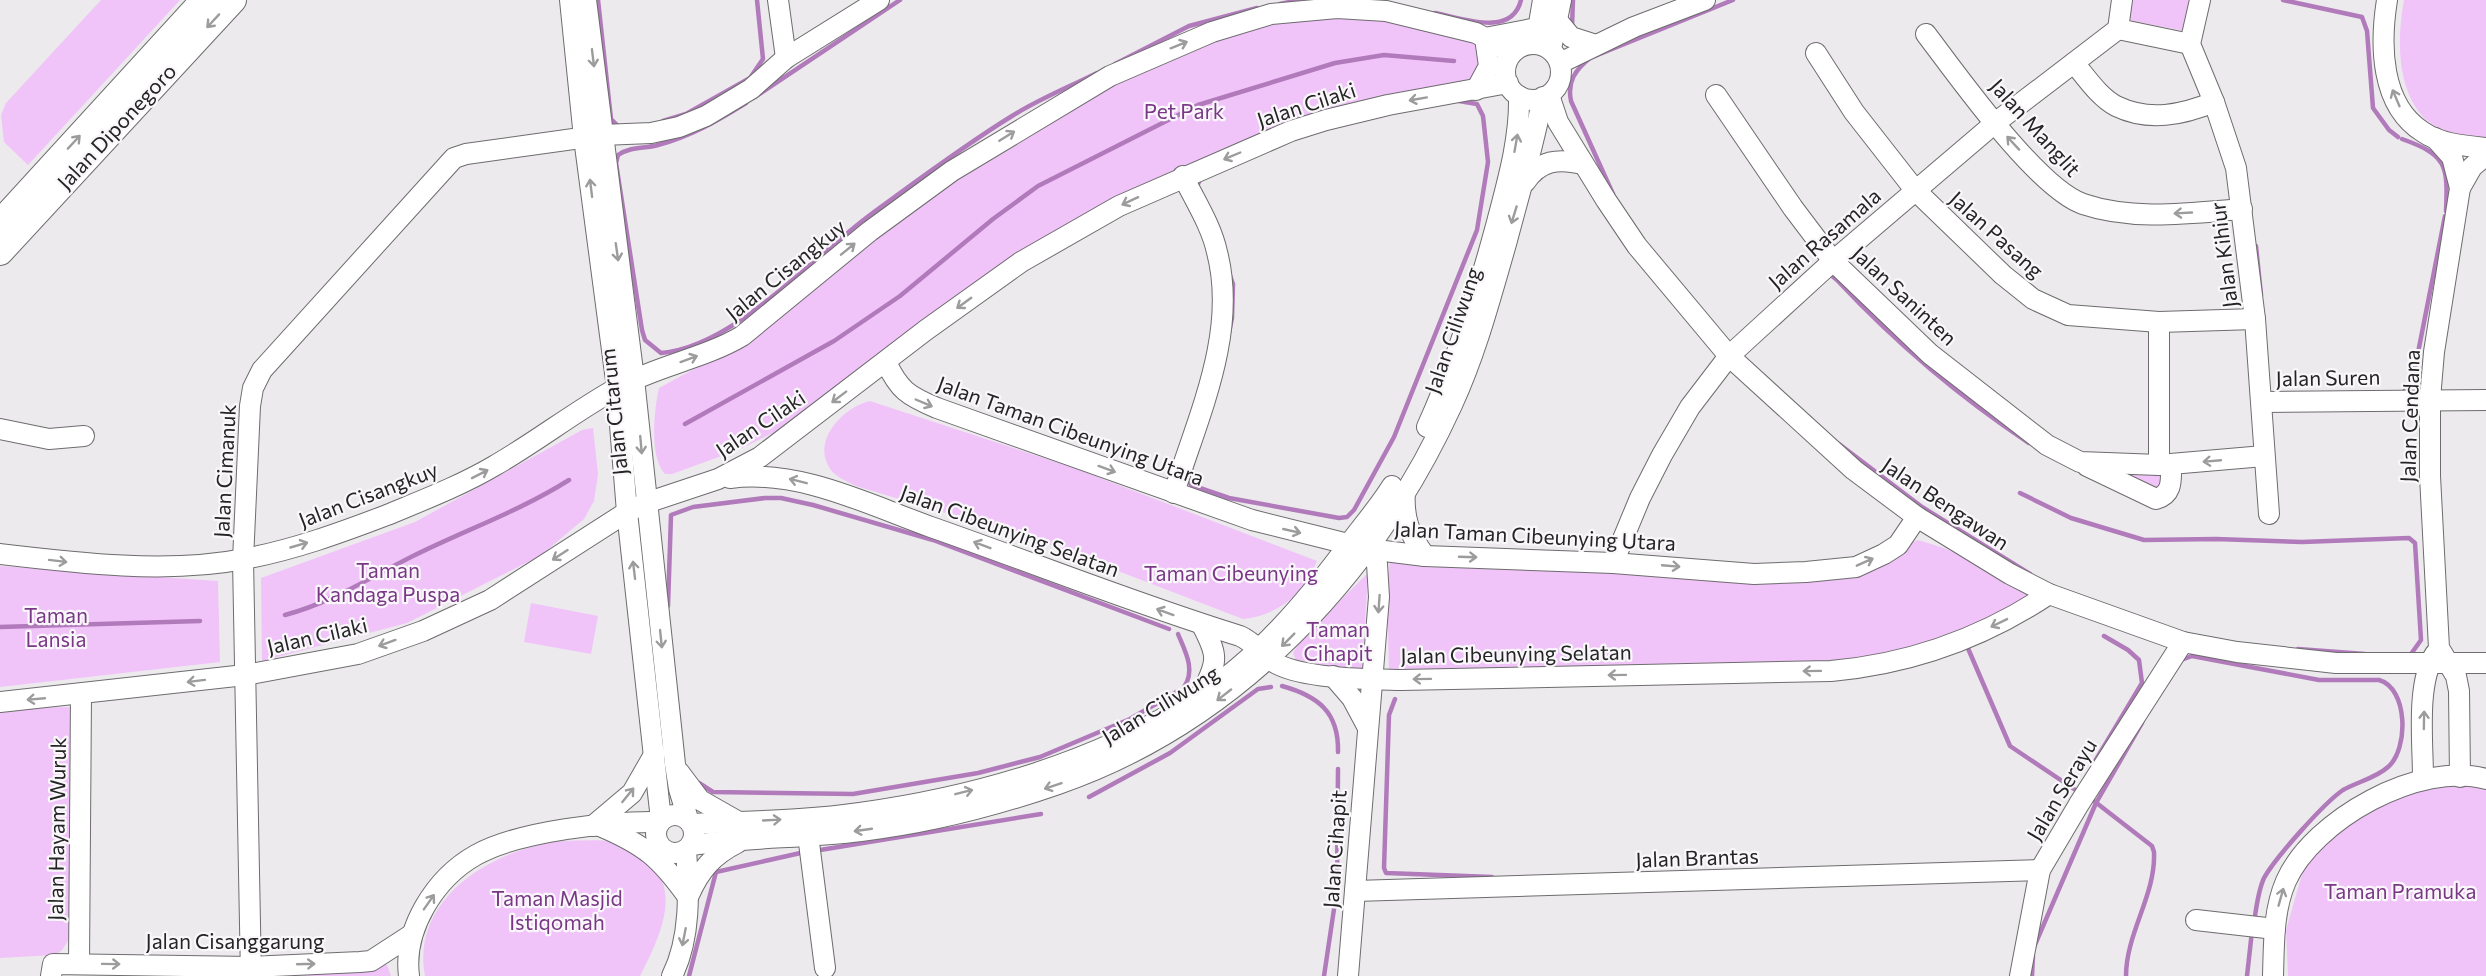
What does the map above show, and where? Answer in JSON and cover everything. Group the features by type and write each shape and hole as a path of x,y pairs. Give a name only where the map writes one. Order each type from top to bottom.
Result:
{"main road":[{"name":"Jalan Diponegoro","path":"0,222 204,0"},
{"name":"Jalan Diponegoro","path":"0,252 233,0"}],"street":[{"name":"Jalan Citarum","path":"570,0 593,137 626,383 646,503 675,765 679,789 690,821"},
{"name":"Jalan Citarum","path":"586,0 593,137"},
{"path":"778,0 786,58"},
{"name":"Jalan Cimanuk","path":"251,971 243,560 249,424 253,388 276,352 454,158 466,154 593,137 651,133 679,127 706,116 751,89 786,58 879,0"},
{"path":"1543,0 1546,46 1560,81 1546,96 1536,99 1513,89 1505,68 1512,53 1519,48 1546,46 1596,45 1634,27 1705,0"},
{"path":"1546,46 1557,20 1561,0"},
{"path":"2122,0 2118,29 2190,44 2200,0"},
{"path":"2382,1 2382,40 2387,76 2398,105 2407,118 2422,132 2435,138 2486,148"},
{"name":"Jalan Cisangkuy","path":"0,554 98,565 200,564 243,560 316,541 444,492 494,467 564,419 626,383 726,345 742,336 870,231 952,171 1040,116 1110,76 1181,44 1271,14 1338,8 1386,10 1424,18 1485,38 1512,53"},
{"path":"1557,20 1571,37 1596,45"},
{"name":"Jalan Rasamala","path":"1613,563 1640,498 1662,455 1690,407 1729,356 1915,190 1995,123 2118,29"},
{"name":"Jalan Manglit","path":"1926,34 1995,123 2050,183 2067,196 2082,204 2136,214 2242,209"},
{"path":"1476,90 1489,66 1485,38 1546,46"},
{"name":"Jalan Kihiur","path":"2190,44 2214,102 2236,168 2255,319 2269,514"},
{"name":"Jalan Pasang","path":"1816,53 1854,112 1915,190 2003,275 2033,299 2068,315 2159,322 2255,319"},
{"path":"2074,63 2103,96 2116,106 2128,110 2171,116 2214,102"},
{"name":"Jalan Cilaki","path":"0,702 81,695 245,675 358,654 423,630 490,600 646,503 718,479 760,457 1021,262 1119,206 1183,176 1291,131 1351,112 1476,90 1513,89"},
{"name":"Jalan Ciliwung","path":"1359,546 1380,505 1425,432 1476,324 1515,151 1520,117 1513,89"},
{"name":"Jalan Saninten","path":"1716,95 1792,208 1833,261 1930,354 2047,445 2152,499 2167,494 2171,482 2165,465"},
{"name":"Jalan Bengawan","path":"1546,96 1558,122 1583,164 1637,246 1729,356 1820,441 1917,518 2010,574 2049,594 2183,642 2237,652 2336,663 2440,658 2486,663"},
{"name":"Jalan Ciliwung","path":"689,847 740,830 861,813 941,807 1054,786 1155,740 1209,708 1264,653 1310,597 1359,546 1405,490 1452,405 1476,324 1523,184 1546,96"},
{"name":"Jalan Cendana","path":"2435,138 2452,157 2460,188"},
{"name":"Jalan Cendana","path":"2460,777 2460,691 2440,658 2430,476 2430,399 2434,351 2460,188 2472,167 2486,155"},
{"path":"1523,184 1532,171 1543,164 1558,160 1583,164"},
{"path":"1174,493 1215,363 1224,316 1223,279 1217,249 1183,176"},
{"path":"2159,322 2165,465"},
{"name":"Jalan Taman Cibeunying Utara","path":"886,362 896,383 909,396 1174,493 1252,520 1359,546 1425,556 1613,563 1754,574 1806,572 1856,567 1898,545 1917,518"},
{"name":"Jalan Citarum","path":"626,383 627,513 661,821"},
{"name":"Jalan Suren","path":"2262,402 2486,400"},
{"path":"0,429 49,439 84,436"},
{"name":"Jalan Saninten","path":"2080,462 2165,465 2264,456"},
{"name":"Jalan Cibeunying Selatan","path":"718,479 753,475 797,480 1202,625 1240,636 1286,668 1333,676 1374,679 1796,672 1873,668 1955,644 2024,611 2049,594"},
{"path":"1405,490 1404,518 1414,541 1425,556"},
{"path":"1320,537 1352,528 1380,505"},
{"name":"Jalan Cihapit","path":"1348,976 1367,726 1374,679 1380,576 1377,564 1359,546"},
{"path":"1198,698 1215,662 1215,650 1202,625"},
{"name":"Jalan Serayu","path":"2020,976 2040,870 2079,804 2183,642"},
{"name":"Jalan Ciliwung","path":"690,821 740,830 807,835 863,831 941,807 1070,761 1112,743 1198,698 1264,653"},
{"name":"Jalan Cendana","path":"2423,778 2424,683 2440,658"},
{"path":"1333,676 1352,698 1367,726"},
{"name":"Jalan Hayam Wuruk","path":"76,968 81,695"},
{"path":"596,827 632,793 655,753"},
{"path":"675,765 688,787 700,800 740,830 709,862 697,878 688,897"},
{"path":"2273,976 2260,927 2286,880 2319,835 2352,812 2392,790 2423,778 2486,779"},
{"path":"409,976 411,935 425,906 449,876 476,855 509,842 627,821 661,821 672,814 690,821 695,834 689,847 688,897 683,945 672,976"},
{"path":"661,821 656,838 663,849 674,853 689,847"},
{"path":"596,827 634,840 646,849 688,897"},
{"path":"807,835 825,968"},
{"name":"Jalan Brantas","path":"1355,891 2040,870"},
{"path":"2196,920 2260,927"},
{"name":"Jalan Cisanggarung","path":"52,970 76,968 251,971 375,968 411,935"}],"green space":[{"path":"101,0 180,0 28,165 4,142 1,115 6,103"},
{"path":"2133,0 2196,0 2185,31 2132,21 2129,17"},
{"path":"2404,0 2486,0 2486,138 2438,128 2425,119 2415,107 2408,93 2401,62 2400,30"},
{"name":"Pet Park","path":"1337,5 1477,37 1478,67 1469,84 1319,113 1031,250 781,429 738,450 672,474 665,474 657,456 654,433 659,388 744,342 902,213 1065,107 1253,19"},
{"name":"Taman Cibeunying","path":"870,401 1074,468 1317,561 1305,583 1289,601 1268,613 1243,619 1045,543 856,486 839,477 829,467 824,453 825,443 835,424 843,416 851,409"},
{"name":"Taman Kandaga Puspa","path":"593,428 598,474 594,501 584,519 540,556 407,623 262,661 261,578 415,522 582,430"},
{"path":"2108,468 2168,470 2161,493"},
{"path":"1918,540 1944,548 2026,587 2029,594 2025,604 1957,638 1872,661 1389,674 1387,584 1390,560 1843,572"},
{"name":"Taman Lansia","path":"0,566 218,581 220,662 0,687"},
{"name":"Taman Cihapit","path":"1368,573 1362,672 1296,660 1293,653 1303,637"},
{"path":"531,603 598,616 591,654 524,642"},
{"path":"75,707 73,933 62,950 55,955 0,958 0,708"},
{"name":"Taman Pramuka","path":"2428,774 2486,788 2486,976 2288,976 2286,930 2307,857 2336,827"},
{"name":"Taman Masjid Istiqomah","path":"563,841 617,843 651,864 661,877 665,893 662,926 640,976 425,976 424,948 431,922 444,900 463,881 511,854"},
{"path":"387,965 391,976 288,976 294,969"}],"waterway":[{"path":"598,0 611,119 619,127"},
{"path":"663,121 686,114 750,78 763,59 757,0"},
{"path":"755,97 900,0"},
{"path":"1280,4 1299,0"},
{"path":"1435,13 1485,23 1497,22 1508,19 1516,12 1521,0"},
{"path":"1572,27 1573,0"},
{"path":"1613,194 1571,101 1571,82 1576,72 1590,58 1733,0"},
{"path":"2283,0 2362,17 2367,31 2373,108 2389,130 2398,137"},
{"path":"1115,64 1189,26 1257,8"},
{"path":"685,424 834,341 900,296 993,219 1038,186 1198,105 1335,63 1384,55 1454,61"},
{"path":"746,103 693,133 658,145 628,150 618,155 616,163 642,330 645,340 661,353 689,347 716,335 744,318 772,298 870,215 994,127 1022,110 1097,73"},
{"path":"1453,100 1477,104 1483,116 1488,162 1477,230 1394,437 1354,510 1347,517 1339,518 1229,498 1191,485 1188,478 1221,371 1232,318 1233,284 1197,186 1204,171 1311,129 1413,104 1453,100"},
{"path":"2402,139 2428,151 2442,164 2446,183 2446,211"},
{"path":"2403,393 2413,378 2445,216"},
{"path":"2256,246 2261,295"},
{"path":"1827,275 1837,280 1881,325 1952,387 2029,443"},
{"path":"1839,444 1922,507 2030,574"},
{"path":"285,615 335,597 413,556 512,511 569,480"},
{"path":"2020,493 2071,518 2144,540 2216,539 2302,542 2409,538 2415,543 2421,640 2411,654 2406,656"},
{"path":"668,606 671,515 693,507 781,498 933,540 1169,629"},
{"path":"0,627 200,621"},
{"path":"1178,634 1189,667 1184,687"},
{"path":"2094,763 2142,683 2139,660 2128,650 2104,636"},
{"path":"1967,646 2010,746 2080,793"},
{"path":"2298,649 2365,654"},
{"path":"2181,660 2192,656 2319,680 2379,680 2389,685 2396,694 2400,706 2402,734 2395,758 2383,771 2343,790 2289,845 2264,878 2254,923"},
{"path":"1282,686 1306,695 1324,708 1335,726 1338,752"},
{"path":"1089,797 1170,753 1258,689 1271,687"},
{"path":"699,783 713,792 853,794 978,773 1040,757 1130,719 1178,691"},
{"path":"1395,699 1389,715 1384,868 1386,873 1492,877"},
{"path":"2034,947 2096,803 2142,723"},
{"path":"1324,976 1337,889 1338,769"},
{"path":"2094,801 2152,846 2154,852 2150,883 2127,960 2126,976"},
{"path":"814,851 1041,814"},
{"path":"689,976 716,872 805,852"},
{"path":"2247,976 2252,931"},
{"path":"2032,976 2033,956"}]}
